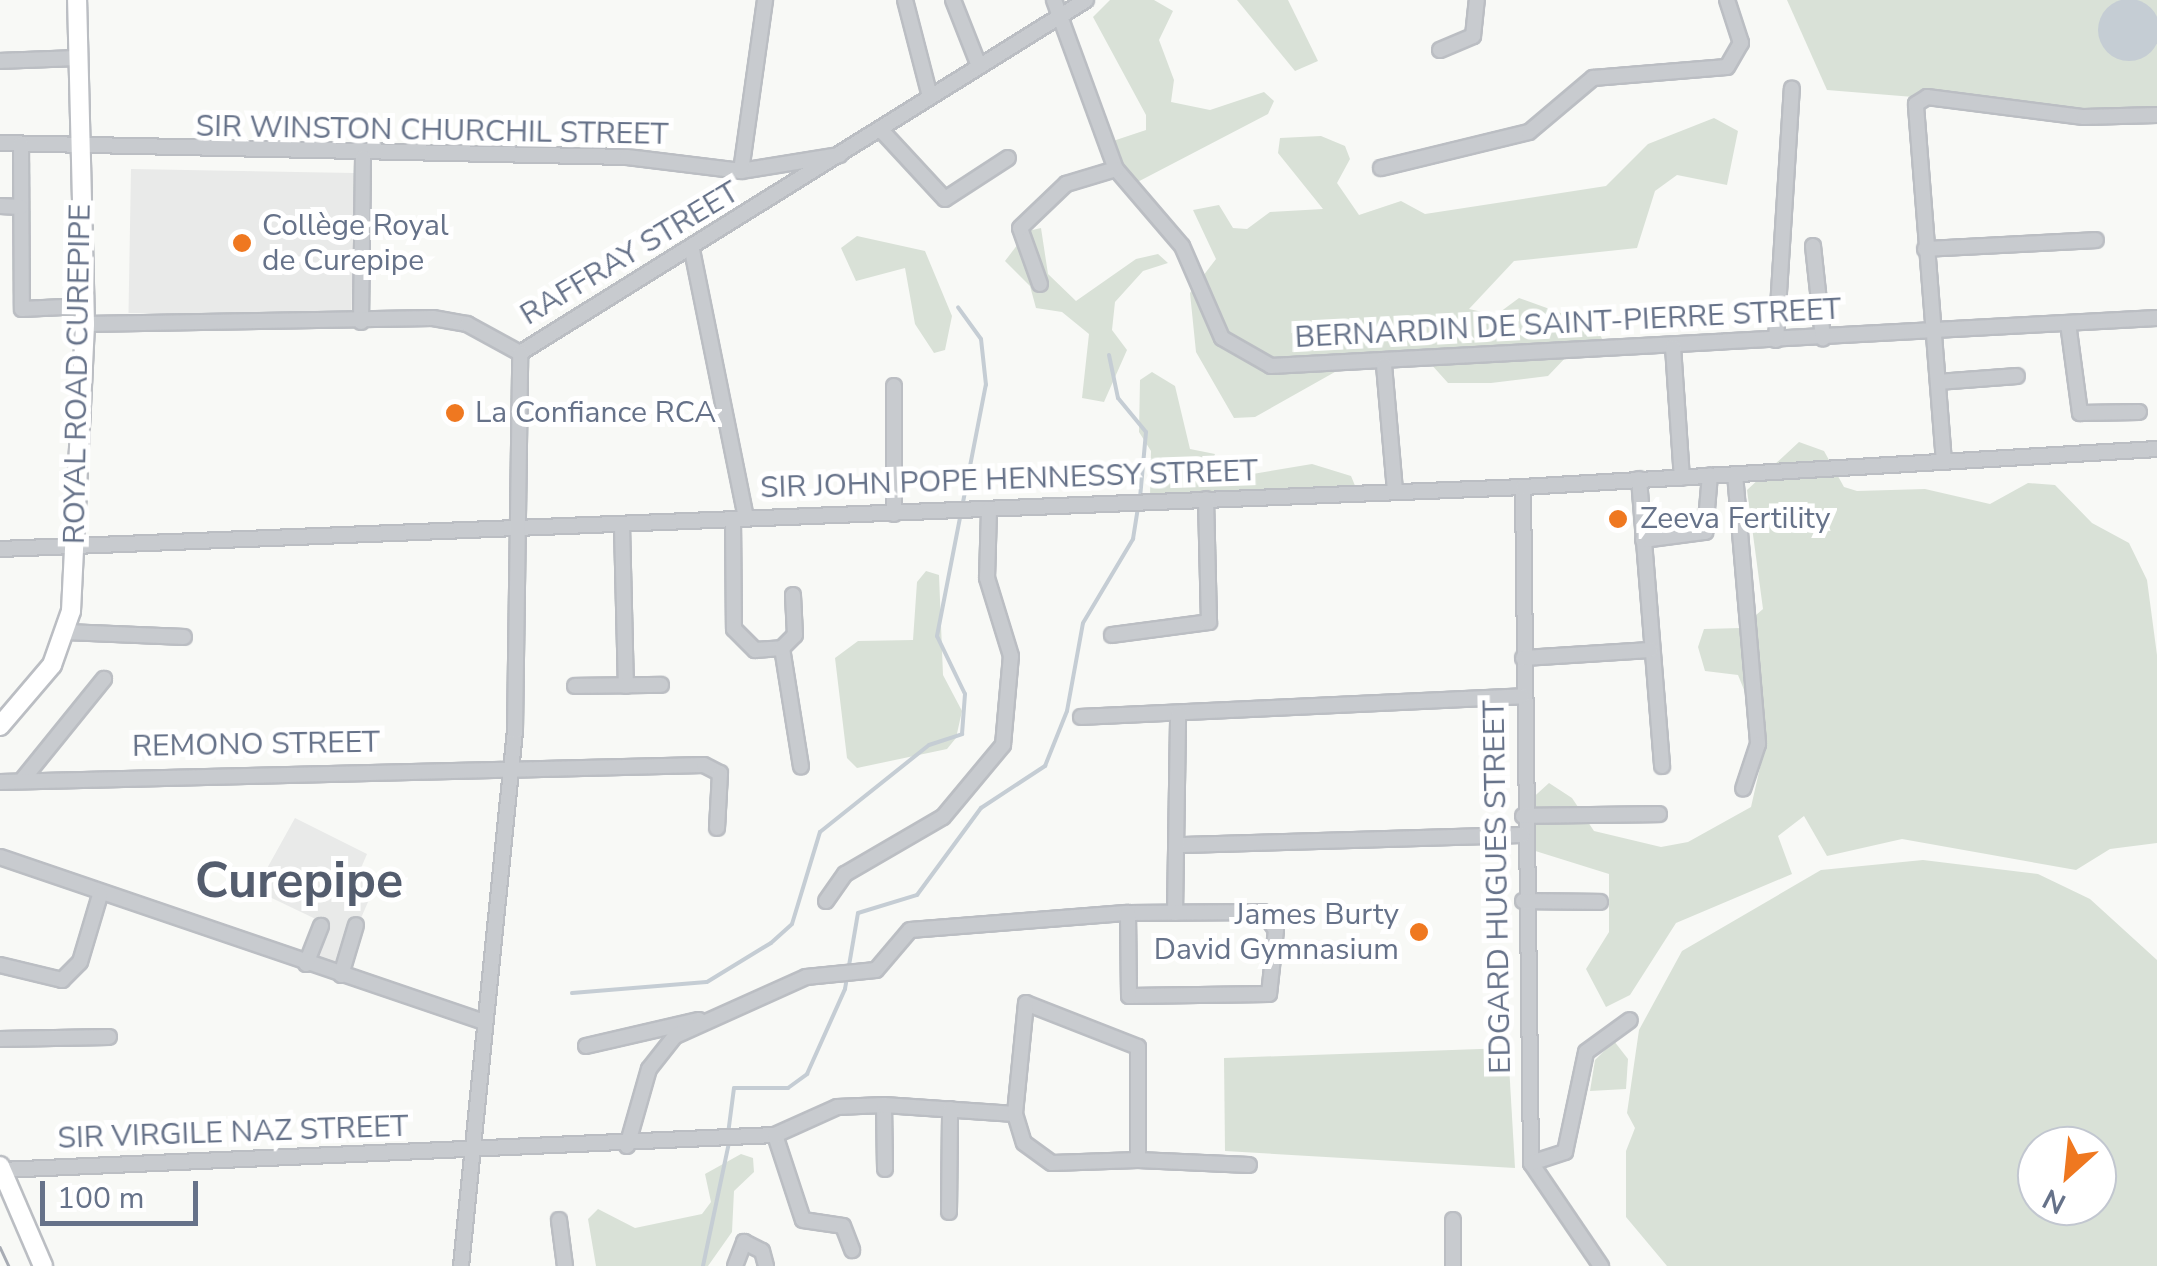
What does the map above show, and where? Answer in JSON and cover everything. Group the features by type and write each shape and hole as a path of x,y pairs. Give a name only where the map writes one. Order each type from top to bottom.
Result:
{"main road":[{"name":"ROYAL ROAD CUREPIPE","path":"0,726 67,632 76,543 85,315 77,0"},
{"path":"1,1168 43,1266"}],"street":[{"path":"740,171 765,0"},
{"path":"905,0 930,97"},
{"path":"953,0 978,66"},
{"name":"BERNARDIN DE SAINT-PIERRE STREET","path":"1054,0 1116,169 1176,236 1202,309 1238,353 1288,368 2157,318"},
{"name":"RAFFRAY STREET","path":"520,353 692,250 1086,0"},
{"path":"1440,50 1472,36 1477,0"},
{"path":"1381,168 1529,132 1593,78 1727,67 1740,42 1726,0"},
{"path":"0,61 77,58"},
{"path":"1776,340 1792,89"},
{"path":"1944,462 1913,108 1926,97 2070,116 2157,115"},
{"path":"881,130 945,200 1008,158"},
{"name":"SIR WINSTON CHURCHIL STREET","path":"0,143 80,150 363,158 627,157 740,171 840,154"},
{"path":"21,144 22,309 85,315 467,324 520,353 512,768 466,1151 461,1266"},
{"path":"361,322 363,158"},
{"name":"RAFFRAY STREET","path":"764,169 768,201"},
{"path":"1040,284 1020,228 1066,184 1116,169"},
{"path":"0,206 21,207"},
{"path":"1925,249 2096,240"},
{"path":"1813,246 1823,338"},
{"path":"692,250 740,520 734,629 755,650 782,648 795,635 793,594"},
{"path":"2068,323 2080,413 2138,412"},
{"path":"1673,347 1682,478"},
{"path":"1384,365 1395,492"},
{"path":"1938,382 2017,376"},
{"path":"894,386 894,514"},
{"name":"SIR JOHN POPE HENNESSY STREET","path":"0,549 1395,492 2157,450"},
{"path":"1735,474 1758,744 1743,789"},
{"path":"1643,540 1706,532 1710,476"},
{"path":"1639,479 1662,766"},
{"name":"EDGARD HUGUES STREET","path":"1524,486 1523,901 1532,1162"},
{"path":"1112,634 1209,622 1206,500"},
{"path":"826,901 845,874 943,817 1003,744 1011,656 987,578 990,508"},
{"path":"622,526 626,686"},
{"path":"67,632 184,637"},
{"path":"782,648 801,766"},
{"path":"1522,658 1651,650"},
{"path":"23,780 104,679"},
{"path":"575,686 661,685"},
{"path":"1082,717 1522,696"},
{"path":"1175,912 1182,846 1178,714"},
{"name":"REMONO STREET","path":"0,782 512,768 715,767 716,828"},
{"path":"1523,816 1659,814"},
{"path":"1182,846 1523,834"},
{"path":"0,857 100,895 481,1021"},
{"path":"0,965 62,980 80,962 100,895"},
{"path":"1523,901 1600,902"},
{"path":"586,1046 705,1019 806,977 876,970 910,930 1128,913 1263,912 1276,930 1269,994 1190,1002 1128,996 1128,913"},
{"path":"340,975 356,925"},
{"path":"306,964 321,926"},
{"path":"1138,1160 1138,1046 1033,1002 1019,1012 1016,1114 1024,1144 1042,1159 1249,1165"},
{"path":"627,1146 660,1051 705,1019"},
{"path":"1600,1266 1532,1162 1565,1152 1586,1052 1630,1020"},
{"path":"0,1039 109,1037"},
{"path":"884,1105 885,1170"},
{"path":"852,1250 843,1226 803,1220 776,1136 837,1107 884,1105 1016,1114"},
{"path":"949,1212 950,1109"},
{"name":"SIR VIRGILE NAZ STREET","path":"1,1168 627,1146 776,1136"},
{"path":"559,1220 565,1266"},
{"path":"1453,1220 1453,1266"},
{"path":"735,1266 744,1242 762,1250 766,1266"}],"shaded area":[{"path":"2129,-1 2151,8 2160,30 2151,52 2129,61 2107,52 2098,30 2107,8"},
{"path":"1110,0 1154,0 1173,11 1159,40 1174,80 1171,102 1210,110 1264,92 1274,101 1268,114 1126,188 1107,143 1146,130 1146,115 1093,17"},
{"path":"1237,0 1288,0 1318,61 1295,71"},
{"path":"1787,0 2157,0 2157,108 2113,113 1827,90"},
{"path":"1714,118 1738,131 1727,185 1677,175 1655,191 1637,248 1514,261 1469,309 1496,315 1519,298 1594,325 1607,347 1596,357 1568,355 1548,376 1491,383 1448,383 1430,363 1358,359 1255,417 1234,418 1196,352 1190,293 1216,259 1193,210 1219,205 1233,228 1247,229 1270,212 1323,209 1278,153 1280,138 1321,136 1345,146 1350,159 1337,183 1359,215 1401,201 1425,214 1606,186 1648,144"},
{"name":"Collège Royal de Curepipe","path":"131,169 354,173 351,317 128,313"},
{"path":"1041,228 1048,274 1076,301 1136,259 1158,254 1168,263 1143,271 1115,302 1112,330 1127,350 1104,402 1082,398 1089,334 1062,312 1036,308 1030,286 1005,261 1028,231"},
{"path":"857,236 925,251 952,316 945,350 934,353 915,324 905,268 856,281 841,248"},
{"path":"1152,372 1175,386 1190,449 1215,454 1205,482 1312,464 1351,476 1356,488 1150,496 1151,451 1139,432 1140,380"},
{"path":"1799,442 1824,451 1844,487 1857,491 1925,489 1990,504 2028,483 2055,485 2092,523 2129,543 2147,580 2157,655 2157,843 2110,849 2076,870 1902,839 1827,856 1804,816 1778,836 1792,874 1676,923 1630,995 1606,1007 1586,969 1609,932 1609,874 1529,849 1527,803 1549,783 1572,798 1594,831 1661,847 1688,842 1751,807 1761,763 1753,712 1738,675 1705,671 1698,647 1704,629 1741,628 1763,609 1747,490"},
{"path":"926,571 939,575 943,675 962,711 956,738 947,749 857,768 847,758 835,658 858,641 913,640 917,582"},
{"path":"295,818 367,854 361,868 378,879 338,971 310,962 324,923 255,890"},
{"path":"1923,860 2038,874 2090,899 2157,960 2157,1266 1667,1266 1626,1217 1626,1151 1635,1128 1627,1113 1639,1030 1682,951 1821,870"},
{"path":"1614,1041 1628,1059 1626,1089 1590,1091 1595,1060"},
{"path":"1508,1048 1515,1168 1225,1151 1224,1058"},
{"path":"741,1154 753,1158 754,1172 734,1191 732,1232 708,1266 596,1266 588,1219 598,1209 635,1228 702,1214 711,1202 705,1174"}],"waterway":[{"path":"572,993 707,982 771,943 792,924 820,832 929,745 962,734 965,694 937,636 986,385 981,339 958,307"},
{"path":"1109,355 1118,398 1146,432 1140,498"},
{"path":"728,1134 734,1088 788,1088 807,1074 845,989 858,913 917,895 981,808 1045,766 1067,711 1083,623 1133,539 1138,508"},
{"path":"703,1266 729,1143"}],"tram line":[{"path":"0,1247 9,1266"}],"place":[{"name":"Collège Royal de Curepipe","path":"242,243"},
{"name":"La Confiance RCA","path":"455,413"},
{"name":"Zeeva Fertility","path":"1618,519"},
{"name":"James Burty David Gymnasium","path":"1419,932"}],"district":[{"name":"Curepipe","path":"299,881"}]}
